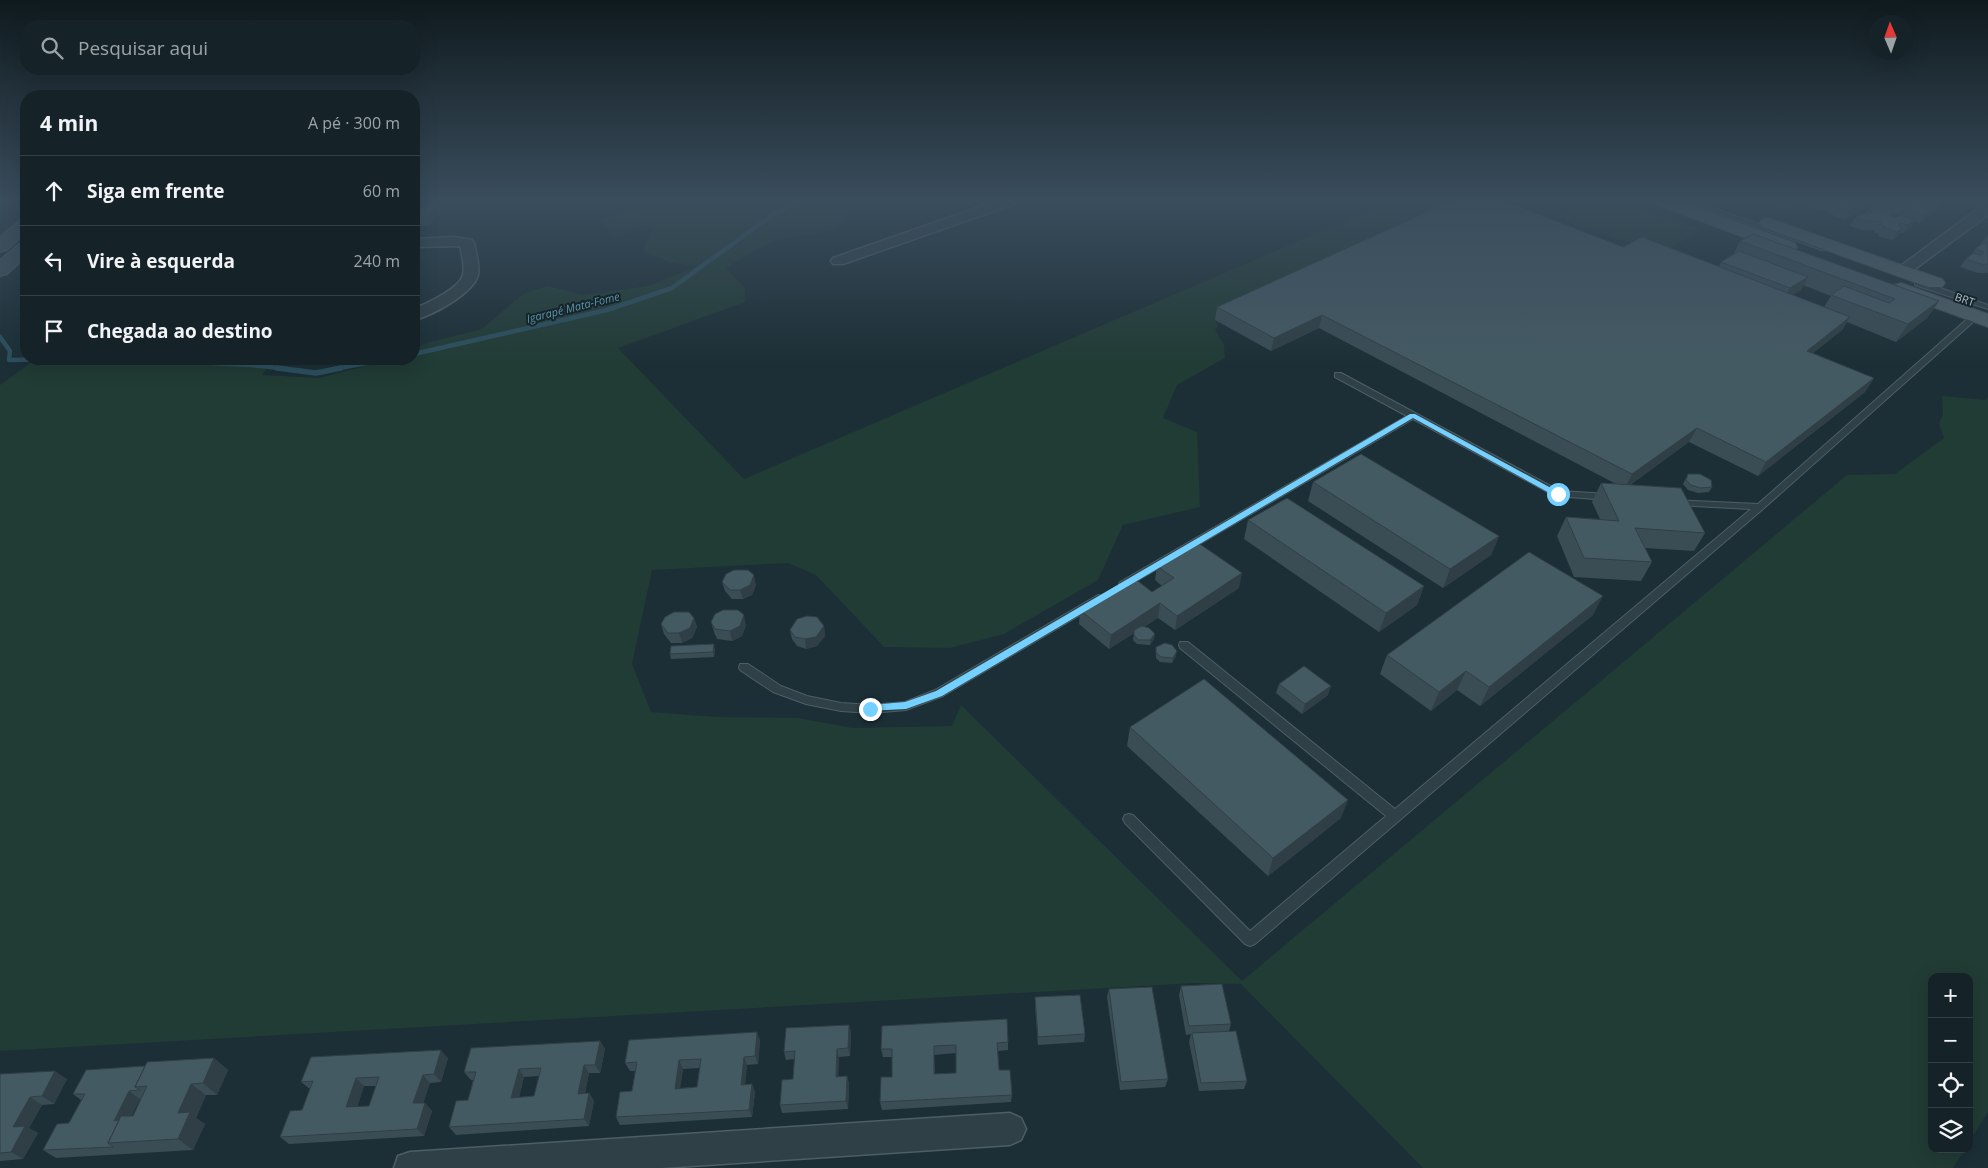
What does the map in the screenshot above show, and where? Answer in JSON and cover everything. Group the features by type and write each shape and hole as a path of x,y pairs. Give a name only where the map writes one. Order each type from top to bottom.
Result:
{"main road":[{"path":"0,270 20,256"},
{"path":"1816,256 1983,315"},
{"path":"1858,256 1988,301"}],"street":[{"path":"420,313 445,299 466,283 470,273 468,256"},
{"path":"838,262 856,256"},
{"path":"1904,272 1927,256"},
{"path":"410,1168 1010,1130"}],"lane":[{"name":"BRT","path":"1829,256 1983,315"},
{"path":"1129,819 1250,940 1760,507 1969,321 1983,315"},
{"path":"1338,375 1558,494 1616,498"},
{"path":"744,667 777,689 806,700 861,708 906,706 939,693 1112,591 1281,496 1412,416"},
{"path":"1664,501 1760,507"},
{"path":"1184,645 1395,816"}],"green space":[{"path":"654,256 747,256 726,269 745,288 745,302 618,348 744,479 1265,256 1355,256 1215,320 1218,326 1215,330 1224,345 1225,358 1177,385 1163,418 1197,432 1200,507 1123,525 1098,580 1004,634 950,648 884,647 816,575 788,563 652,570 632,664 651,712 717,717 798,718 853,728 952,726 961,705 1242,981 1847,475 1895,474 1944,438 1939,423 1943,414 1942,396 1985,400 1988,397 1988,1112 1973,1136 1973,973 1928,973 1928,1153 1962,1153 1953,1168 1423,1168 1241,984 1194,983 0,1051 0,385 28,365 270,365 262,375 319,378 370,365 420,365 420,346 482,329 523,294 547,286 585,295 648,286 698,266 672,263"}],"building":[{"path":"1331,256 1690,256 1850,317 1807,351 1874,378 1766,462 1697,428 1632,474 1322,315 1274,338 1217,307"},
{"path":"1732,256 1751,256 1808,277 1790,288 1721,262"},
{"path":"1779,256 1813,256 1939,301 1908,324 1831,295 1844,286 1889,303 1895,299"},
{"path":"1970,256 1988,256 1988,264 1984,265 1966,259"},
{"path":"1361,454 1499,536 1450,569 1313,482"},
{"path":"1688,474 1700,474 1711,480 1712,487 1700,488 1691,485 1686,480"},
{"path":"1601,483 1681,488 1705,533 1635,528 1652,562 1584,558 1566,517 1619,521"},
{"path":"1287,498 1424,586 1386,613 1248,520"},
{"path":"1197,542 1242,573 1177,616 1160,603 1111,635 1080,610 1134,578 1152,592 1174,578 1157,566"},
{"path":"1529,552 1603,596 1489,687 1466,671 1439,692 1387,655"},
{"path":"734,570 748,570 754,575 750,585 740,590 730,590 722,582 726,574"},
{"path":"723,610 738,610 744,615 740,626 730,631 715,629 711,622 715,614"},
{"path":"674,612 689,612 694,618 690,628 679,633 668,633 661,624 665,617"},
{"path":"807,616 817,617 824,626 816,637 805,639 795,637 790,630 797,619"},
{"path":"1142,626 1149,628 1155,634 1150,640 1138,640 1134,635 1134,630"},
{"path":"1165,643 1172,645 1177,651 1173,658 1161,657 1156,653 1156,647"},
{"path":"714,644 713,652 670,654 671,646"},
{"path":"1304,666 1331,686 1305,704 1279,684"},
{"path":"1204,679 1348,800 1273,858 1130,727"},
{"path":"1222,984 1231,1024 1189,1026 1181,986"},
{"path":"1152,987 1168,1079 1121,1082 1109,989"},
{"path":"1080,995 1085,1034 1038,1037 1035,997"},
{"path":"1007,1019 1008,1042 997,1043 999,1070 1010,1070 1012,1095 880,1102 881,1077 892,1077 892,1049 881,1049 882,1026","holes":["956,1045 956,1073 934,1074 934,1046"]},
{"path":"849,1025 848,1048 837,1049 836,1077 847,1076 846,1101 780,1105 782,1080 793,1079 795,1051 784,1052 786,1028"},
{"path":"1236,1031 1247,1081 1201,1083 1192,1033"},
{"path":"757,1032 755,1056 744,1057 741,1085 752,1084 749,1110 616,1117 620,1092 632,1091 637,1062 625,1063 629,1040","holes":["701,1059 697,1087 675,1089 679,1060"]},
{"path":"600,1041 595,1065 584,1065 578,1094 589,1093 584,1119 449,1127 456,1101 468,1100 476,1072 464,1072 471,1048","holes":["541,1068 534,1096 511,1098 519,1069"]},
{"path":"441,1050 434,1074 423,1075 413,1103 425,1103 417,1129 280,1137 290,1111 302,1110 313,1081 301,1082 311,1057","holes":["379,1077 369,1106 346,1107 356,1078"]},
{"path":"214,1058 203,1083 191,1084 178,1113 190,1112 178,1139 108,1143 121,1116 133,1116 147,1086 135,1087 147,1062"},
{"path":"145,1066 135,1087 140,1090 129,1091 114,1121 119,1120 108,1143 113,1147 43,1150 57,1124 69,1123 85,1094 73,1094 86,1070"},
{"path":"55,1071 42,1096 30,1097 13,1127 25,1126 11,1152 0,1153 0,1074"}],"waterway":[{"name":"Igarapé Mata-Fome","path":"420,353 607,310 672,288 717,256"},
{"name":"Igarapé Mata-Fome","path":"0,337 10,351 9,360 20,360"},
{"name":"Igarapé Mata-Fome","path":"251,365 287,369"},
{"name":"Igarapé Mata-Fome","path":"334,369 356,365"},
{"name":"Igarapé Mata-Fome","path":"277,368 316,373 341,368"}],"route":[{"path":"870,709 906,706 939,693 1412,416 1558,494"}]}
